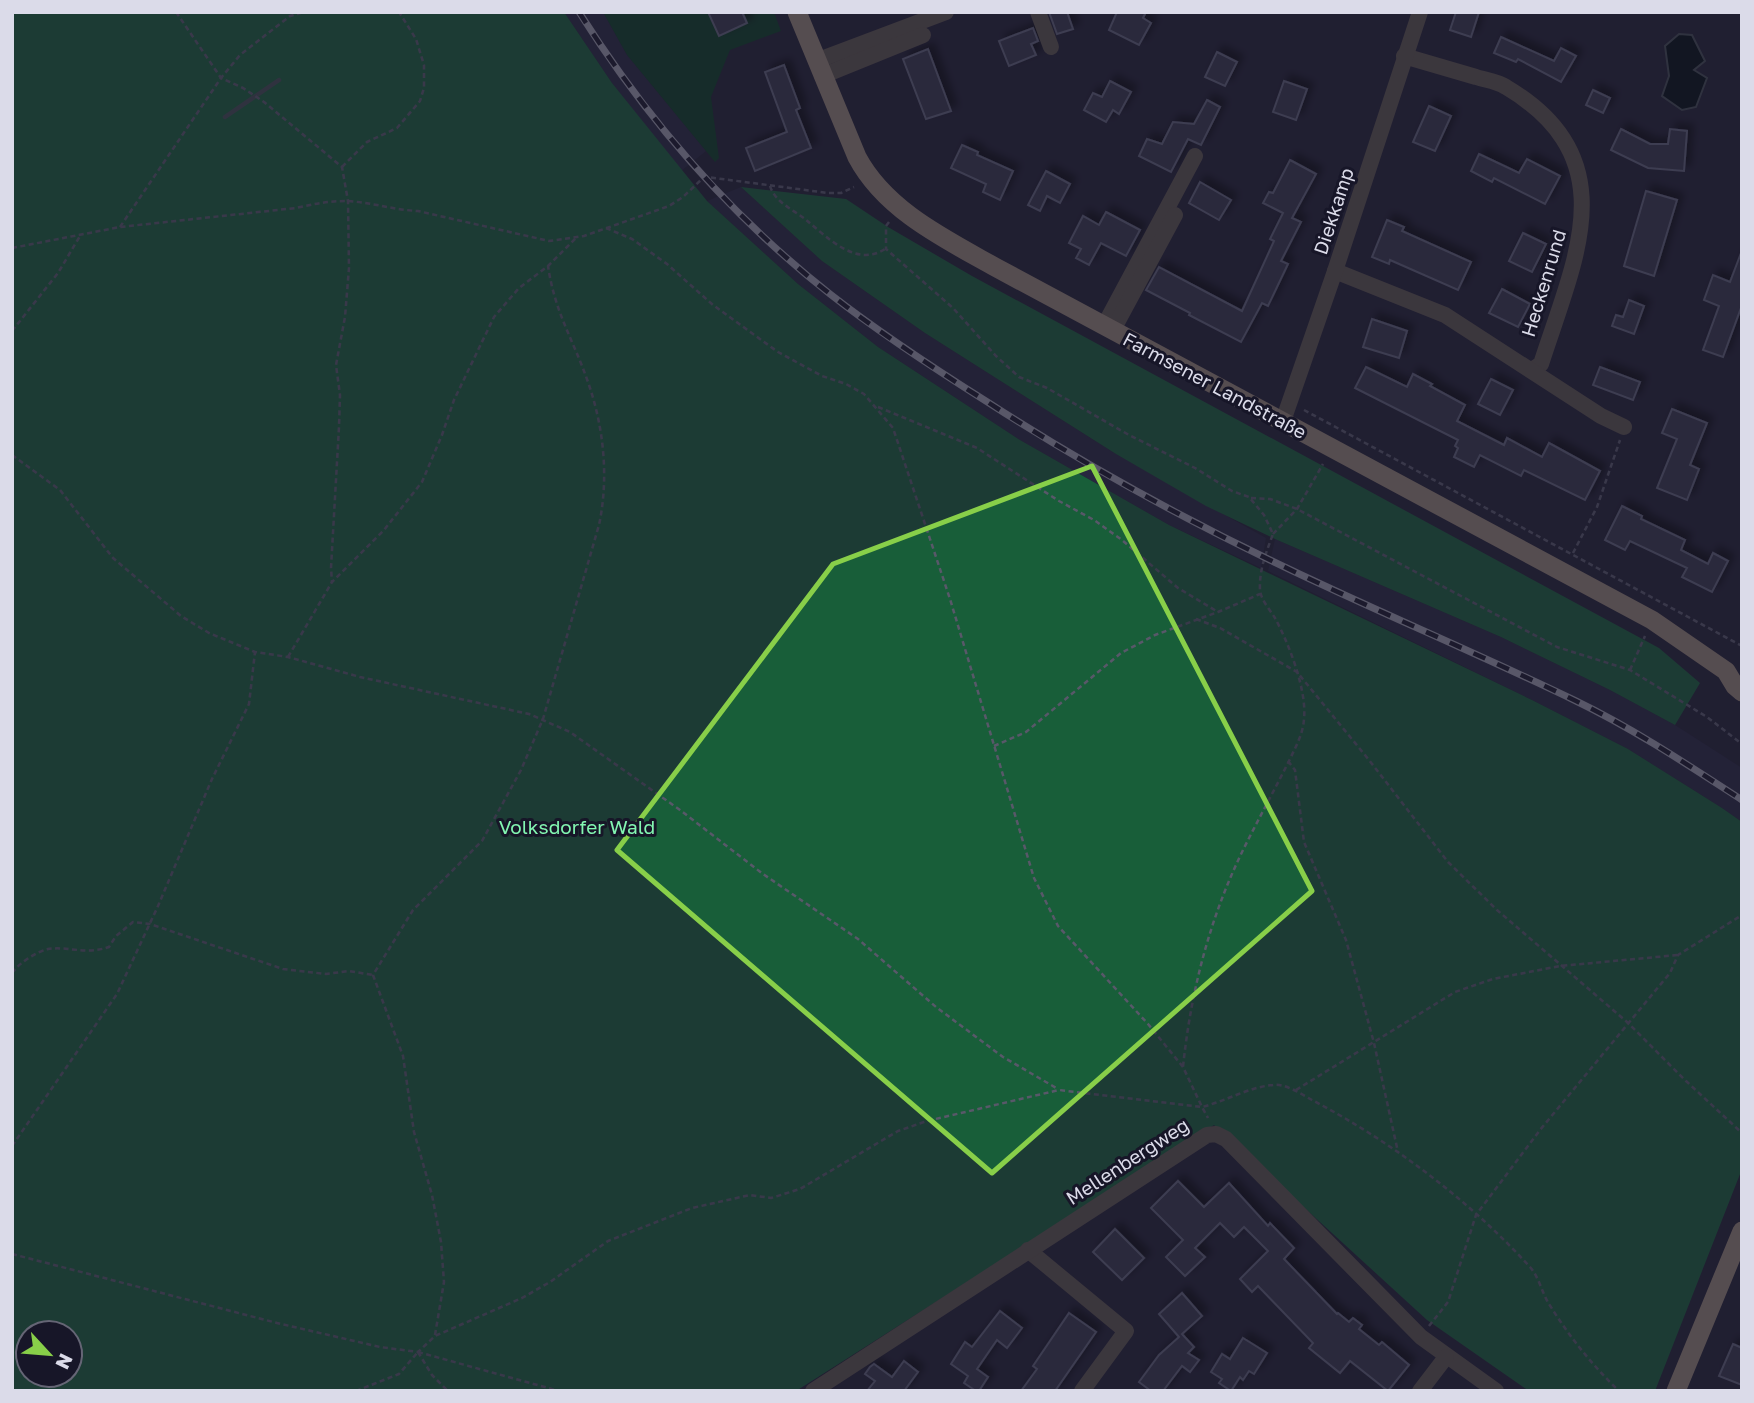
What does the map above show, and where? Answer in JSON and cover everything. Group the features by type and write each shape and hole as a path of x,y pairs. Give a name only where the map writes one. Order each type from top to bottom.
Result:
{"main road":[{"name":"Farmsener Landstraße","path":"797,12 844,131 870,179 900,208 954,244 1652,620 1734,672 1735,686 1742,692"},
{"path":"1676,1391 1742,1231"}],"street":[{"path":"819,69 947,12"},
{"path":"1038,12 1051,47"},
{"name":"Diekkamp","path":"1283,421 1420,12"},
{"path":"819,69 923,35"},
{"name":"Heckenrund","path":"1404,56 1504,85 1551,120 1579,171 1583,222 1577,254 1541,364 1532,370"},
{"path":"1108,328 1195,156"},
{"path":"1108,328 1183,201"},
{"name":"Heckenrund","path":"1335,271 1445,315 1601,416 1624,427"},
{"name":"Mellenbergweg","path":"813,1391 1207,1135 1216,1134 1226,1139 1421,1337 1496,1391"},
{"path":"1028,1250 1126,1331 1082,1391"},
{"path":"1420,1391 1446,1357"}],"path":[{"path":"176,12 221,78 264,102 342,167 348,201 349,268 345,317 336,365 340,396 332,582"},
{"path":"120,227 221,78 240,55 290,16 304,12"},
{"path":"342,167 367,142 397,128 419,101 424,88 424,65 416,39 399,12"},
{"path":"12,248 120,227 282,209 319,202 348,201 430,214 549,241 577,237 669,206 707,177 841,193 870,179"},
{"path":"769,186 772,194 782,203 835,245 857,254 874,256 886,249"},
{"path":"900,208 886,226 886,249 953,308 1004,366 1019,377 1047,388 1118,429 1248,497 1264,515 1273,534"},
{"path":"606,228 641,245 713,305 778,352 863,394 893,428 950,600 1034,878 1059,926 1183,1067 1202,1107"},
{"path":"12,331 58,273 80,236"},
{"path":"288,657 332,582 384,530 422,481 454,400 494,317 519,288 577,237"},
{"path":"373,975 413,910 482,841 521,770 543,719 599,525 605,497 605,465 588,383 552,293 548,265"},
{"path":"1291,402 1742,646"},
{"path":"876,407 977,448 1059,501 1094,520 1178,588 1218,612"},
{"path":"1572,554 1597,507 1624,427"},
{"path":"1183,1067 1185,1041 1202,956 1218,904 1300,738 1304,719 1304,699 1297,672 1276,620 1260,594 1261,568 1273,534 1308,493 1332,447"},
{"path":"12,455 60,490 113,558 181,616 209,633 255,652 288,657 360,677 514,710 543,719 570,732 680,810 763,874 858,939 936,1007 1003,1057 1059,1090"},
{"path":"1248,497 1270,499 1297,509 1557,648 1630,670 1707,717 1742,744"},
{"path":"994,746 1026,732 1121,653 1155,635 1260,594"},
{"path":"1196,619 1220,628 1297,672 1448,862 1497,910 1628,1022 1742,1133"},
{"path":"1630,670 1652,620"},
{"path":"12,1146 117,994 212,779 249,704 255,652"},
{"path":"1288,761 1295,770 1304,842 1346,940 1374,1043 1398,1152"},
{"path":"1295,1091 1455,992 1493,979 1560,966 1678,955 1742,915"},
{"path":"12,973 18,965 48,950 94,952 108,947 116,936 133,922 150,924 283,969 326,974 349,971 373,975"},
{"path":"1421,1337 1448,1302 1476,1215 1518,1158 1670,973 1678,955"},
{"path":"373,975 403,1056 414,1132 432,1195 441,1242 444,1282 435,1336"},
{"path":"356,1391 400,1374 435,1336 522,1298 550,1282 608,1241 692,1208 750,1195 771,1198 800,1189 898,1131 927,1121 1059,1090 1202,1107 1275,1084 1295,1091 1398,1152 1476,1215 1532,1270 1542,1293 1566,1330 1590,1363 1619,1391"},
{"path":"12,1254 290,1326 380,1347 418,1352 559,1391"},
{"path":"418,1352 432,1375 448,1391"}],"highlighted area":[{"path":"1092,466 1312,891 992,1173 617,850 833,564"}],"shaded area":[{"path":"564,12 603,12 627,55 706,151 681,171 612,83"},
{"path":"1679,34 1692,35 1705,61 1694,70 1707,78 1696,107 1682,110 1662,96 1669,76 1665,46"},
{"path":"741,187 822,261 925,333 1116,454 1266,538 1261,568 1169,525 1020,440 878,347 798,284 707,201"},
{"path":"1275,539 1501,637 1675,725 1742,768 1742,822 1628,749 1268,571"}],"green space":[{"name":"Volksdorfer Wald","path":"12,12 564,12 612,83 707,201 798,284 878,347 1020,440 1169,525 1628,749 1742,822 1742,1169 1655,1391 1529,1391 1427,1320 1214,1125 796,1391 12,1391"},
{"path":"603,12 774,12 781,31 730,50 711,97 719,158 715,162 627,55"},
{"path":"741,187 846,199 972,276 1659,648 1700,683 1675,725 1501,637 1275,539 1206,506 1116,454 925,333 822,261"}],"building":[{"path":"708,12 742,12 747,23 719,36"},
{"path":"1049,12 1067,12 1073,29 1057,34"},
{"path":"1117,12 1146,12 1143,18 1151,23 1139,45 1109,30"},
{"path":"1456,12 1479,12 1471,37 1450,30"},
{"path":"1033,28 1038,41 1031,44 1036,55 1009,66 999,41"},
{"path":"1501,37 1554,61 1561,48 1576,56 1561,82 1518,59 1516,62 1494,53"},
{"path":"928,49 951,111 926,119 903,59"},
{"path":"1217,52 1237,62 1225,86 1205,77"},
{"path":"784,65 800,108 796,110 811,148 755,171 746,148 787,132 765,72"},
{"path":"1110,81 1131,92 1119,114 1113,110 1106,122 1084,110 1093,93 1102,97"},
{"path":"1284,81 1307,89 1296,120 1273,112"},
{"path":"1593,90 1610,98 1603,113 1586,105"},
{"path":"1207,100 1220,107 1201,145 1188,139 1171,172 1139,156 1147,139 1162,144 1173,122 1194,124"},
{"path":"1429,106 1451,116 1435,151 1413,142"},
{"path":"1621,129 1650,144 1668,144 1670,129 1687,131 1684,171 1648,168 1611,150"},
{"path":"962,145 1013,171 1000,200 983,192 986,184 951,168"},
{"path":"1479,154 1519,173 1527,159 1560,176 1545,204 1494,178 1492,182 1471,171"},
{"path":"1290,160 1316,174 1292,218 1301,222 1281,261 1288,264 1268,306 1262,303 1241,342 1146,290 1159,267 1242,311 1274,241 1270,239 1283,213 1263,203 1269,192 1273,193"},
{"path":"1046,171 1070,184 1060,203 1047,196 1040,211 1028,205"},
{"path":"1200,182 1231,200 1219,220 1189,203"},
{"path":"1646,191 1677,200 1654,276 1624,266"},
{"path":"1106,212 1140,230 1126,256 1101,243 1089,265 1076,258 1081,249 1069,243 1083,216 1099,225"},
{"path":"1387,220 1404,227 1402,231 1471,262 1458,290 1390,260 1389,264 1372,257"},
{"path":"1523,233 1546,244 1532,272 1509,261"},
{"path":"1741,253 1742,305 1723,357 1703,350 1719,306 1704,300 1713,275 1730,282"},
{"path":"1502,289 1530,304 1518,327 1489,313"},
{"path":"1629,300 1644,306 1634,334 1612,326 1616,315 1623,317"},
{"path":"1372,319 1407,331 1399,358 1363,347"},
{"path":"1366,367 1407,387 1413,374 1432,384 1430,386 1465,405 1457,421 1504,445 1507,438 1542,457 1549,443 1600,471 1585,500 1524,470 1521,476 1480,455 1474,467 1454,457 1458,440 1355,388"},
{"path":"1600,367 1640,382 1633,400 1593,385"},
{"path":"1491,379 1513,390 1500,415 1478,404"},
{"path":"1672,409 1707,423 1690,465 1699,469 1687,500 1657,488 1677,439 1662,433"},
{"path":"1622,506 1642,516 1641,519 1685,540 1681,550 1708,564 1713,553 1728,561 1712,592 1682,577 1687,568 1630,541 1625,550 1605,540"},
{"path":"1178,1181 1204,1207 1229,1183 1268,1226 1270,1223 1294,1248 1284,1259 1337,1314 1349,1322 1353,1318 1362,1325 1359,1329 1379,1345 1382,1342 1409,1365 1388,1391 1350,1361 1340,1373 1309,1348 1313,1343 1258,1286 1252,1292 1240,1279 1268,1251 1244,1227 1234,1237 1220,1223 1195,1248 1205,1257 1185,1276 1166,1257 1183,1240 1151,1208"},
{"path":"1115,1229 1144,1258 1122,1280 1093,1252"},
{"path":"1182,1293 1202,1316 1182,1334 1194,1347 1188,1353 1199,1360 1190,1372 1182,1366 1163,1391 1151,1391 1139,1382 1159,1355 1179,1337 1159,1314"},
{"path":"1000,1311 1022,1328 1007,1348 997,1340 977,1369 988,1377 979,1391 976,1391 964,1383 968,1376 951,1364 965,1342 972,1347"},
{"path":"1069,1313 1096,1332 1055,1391 1021,1391 1037,1369 1033,1366"},
{"path":"1243,1338 1267,1353 1254,1374 1249,1371 1243,1380 1240,1377 1231,1391 1219,1383 1222,1379 1211,1372 1222,1354 1230,1359"},
{"path":"1733,1344 1742,1348 1742,1385 1719,1376"},
{"path":"904,1361 918,1372 904,1391 867,1391 875,1381 865,1374 870,1367 874,1364 892,1377"}],"waterway":[{"path":"225,117 279,80"}],"railway":[{"path":"579,12 633,90 692,164 758,232 794,264 849,309 908,351 1058,446 1162,505 1308,578 1598,712 1742,800"}]}
